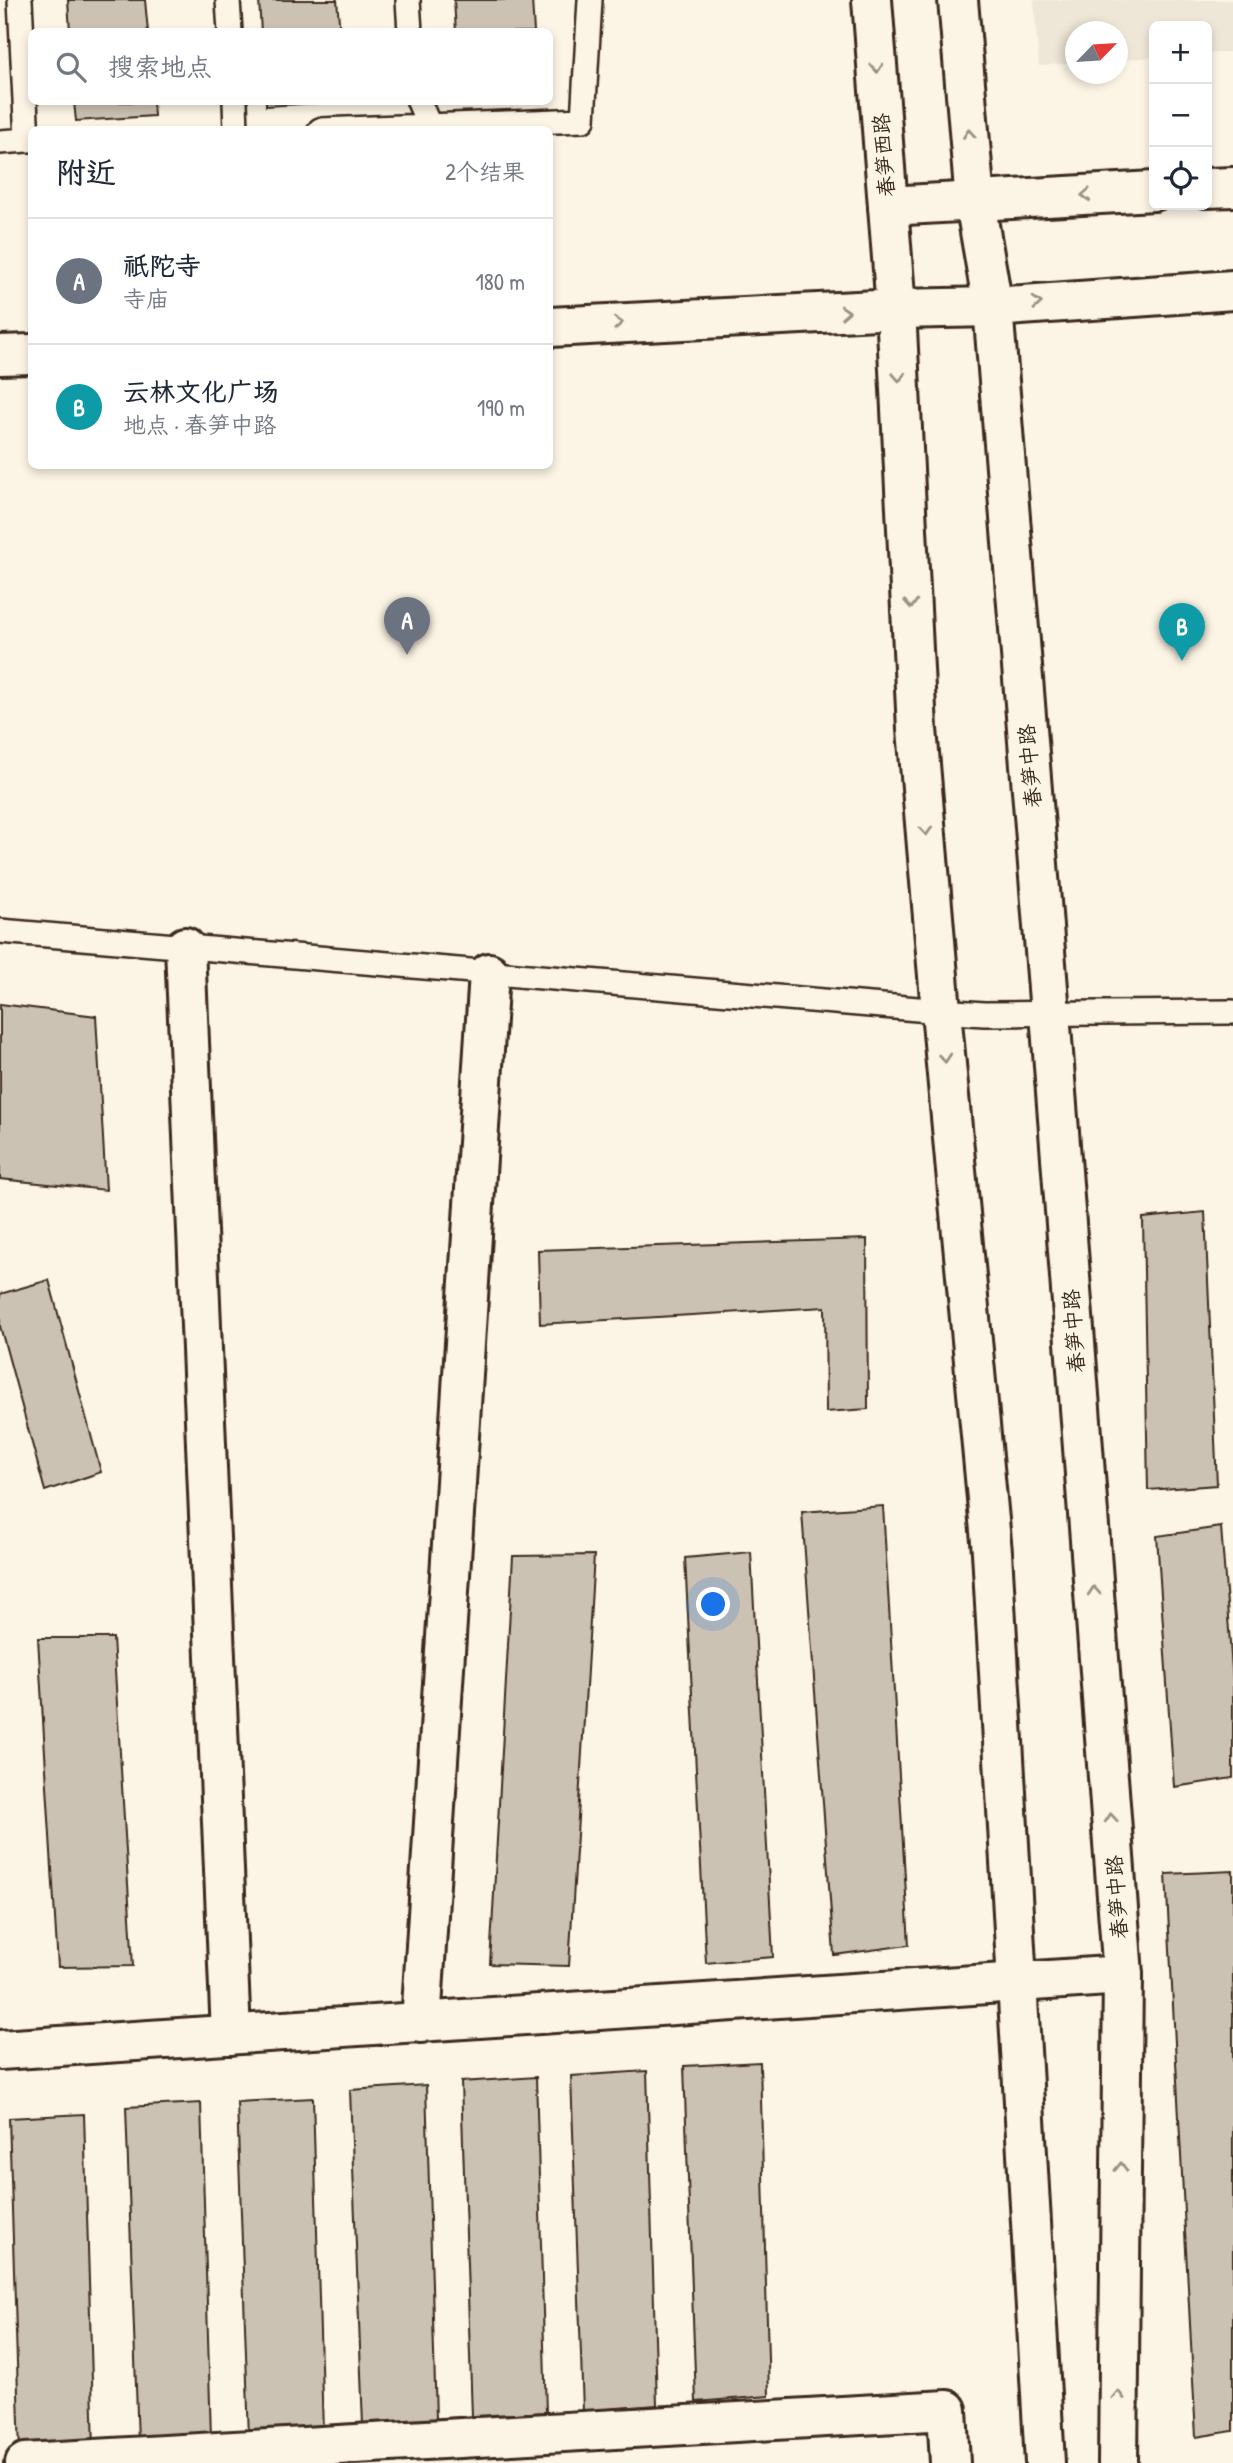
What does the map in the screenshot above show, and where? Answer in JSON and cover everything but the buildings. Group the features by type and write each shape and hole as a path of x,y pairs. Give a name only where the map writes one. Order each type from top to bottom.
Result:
{"main road":[{"name":"春笋西路","path":"872,0 896,309"},
{"path":"958,0 975,202"},
{"path":"1212,188 1233,187"},
{"path":"888,206 1149,191"},
{"name":"春笋中路","path":"975,202 993,307 1123,1975 1118,2463"},
{"path":"553,327 896,309 993,307 1233,290"},
{"path":"896,309 917,729 992,1552 1045,2463"},
{"path":"0,355 28,354"},
{"path":"185,947 231,2035"},
{"path":"421,2023 489,973"},
{"path":"0,2050 1123,1975"},
{"path":"25,2463 947,2410 950,2463"}],"lane":[{"path":"20,0 28,126"},
{"path":"228,0 230,28"},
{"path":"408,0 410,28"},
{"path":"407,126 583,120 590,0"},
{"path":"234,105 236,126"},
{"path":"420,105 429,125"},
{"path":"0,142 28,140"},
{"path":"0,932 941,1012 1233,1012"}],"shaded area":[{"path":"1034,0 1233,0 1233,52 1212,53 1212,21 1149,21 1149,57 1128,59 1128,21 1065,21 1065,64 1039,66"}],"place":[{"name":"祇陀寺","path":"407,655"},
{"name":"云林文化广场","path":"1182,661"}]}
